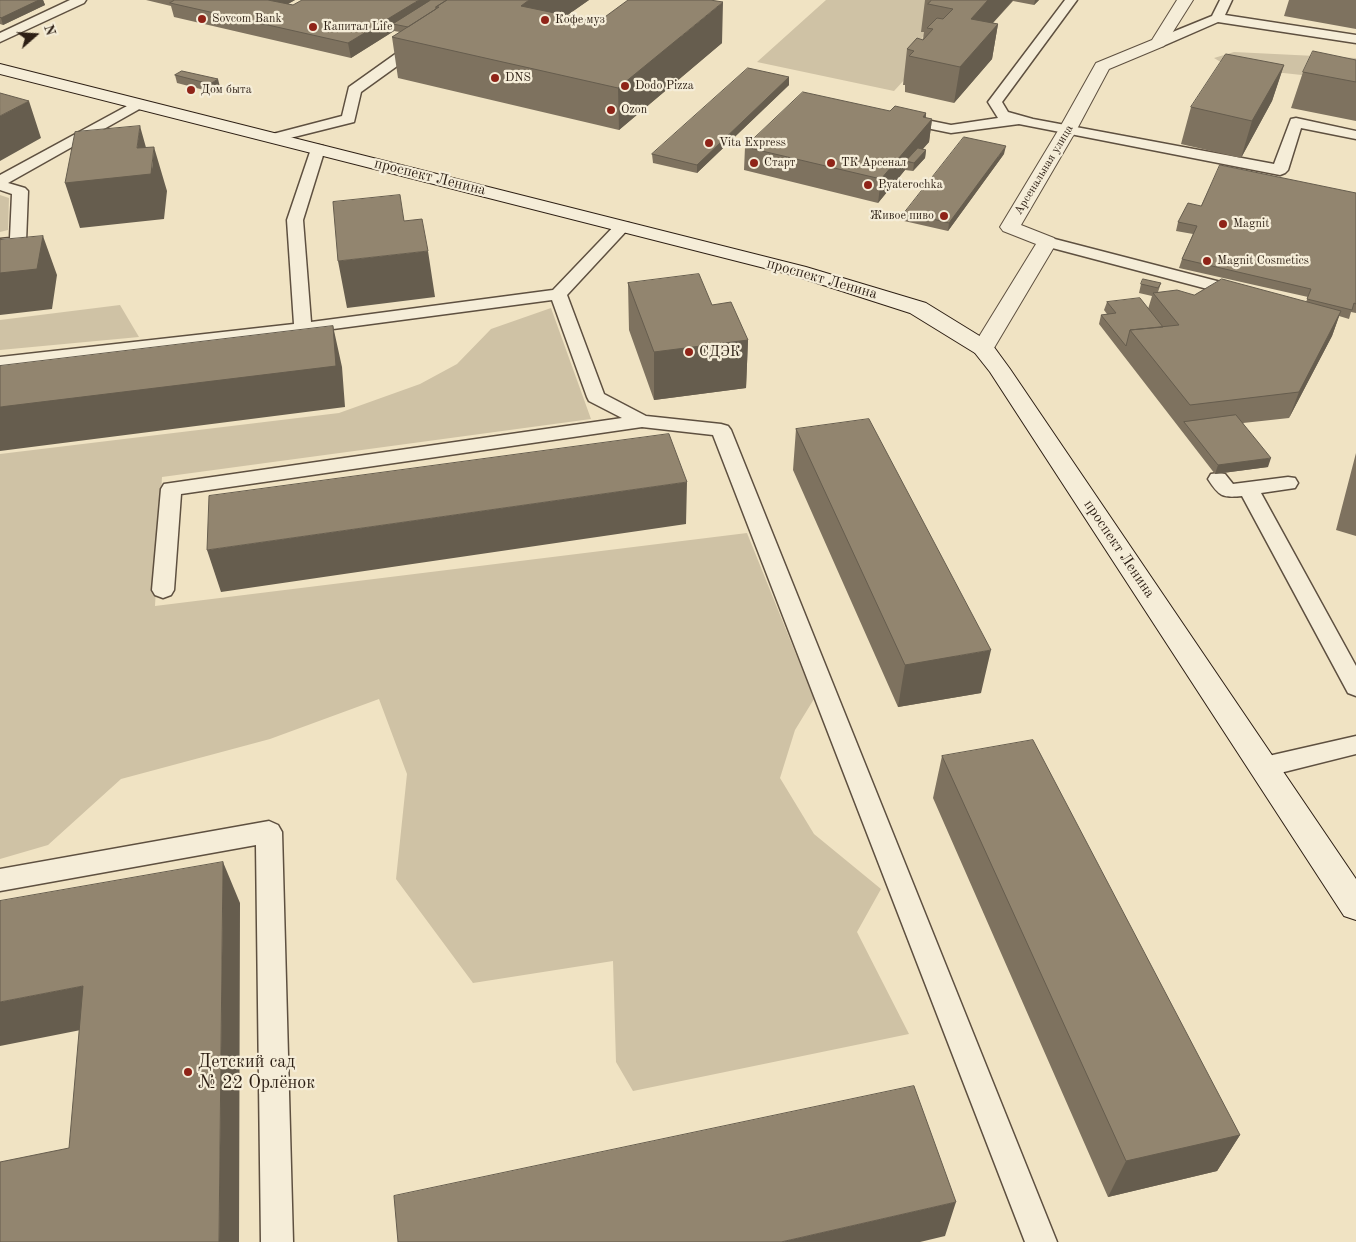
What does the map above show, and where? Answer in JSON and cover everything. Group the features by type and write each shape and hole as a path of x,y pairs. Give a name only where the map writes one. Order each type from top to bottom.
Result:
{"main road":[{"path":"1158,43 1185,0"},
{"name":"Арсенальная улица","path":"1047,242 1010,228 1068,130 1102,66 1158,43"},
{"name":"проспект Ленина","path":"0,69 799,271 918,308 984,348 1000,369 1356,906"},
{"path":"984,348 1047,242"}],"lane":[{"path":"0,38 80,0"},
{"path":"1071,0 994,102 1002,115 1068,130 1280,170 1296,122 1356,135"},
{"path":"1217,18 1226,0"},
{"path":"1158,43 1217,18 1356,39"},
{"path":"274,138 349,119 354,90 432,34"},
{"path":"0,181 138,104"},
{"path":"884,115 950,129 1018,120"},
{"path":"303,328 295,220 318,149"},
{"path":"0,185 20,192 18,242 0,244"},
{"path":"0,362 303,328 558,294 623,226"},
{"path":"1047,242 1234,291"},
{"path":"558,294 596,398 642,421"},
{"path":"163,590 171,489 642,421 721,430 1041,1242"},
{"path":"1218,479 1228,491 1288,482"},
{"path":"1248,489 1356,687"},
{"path":"1264,767 1356,745"},
{"path":"0,880 269,832 277,1242"}],"shaded area":[{"path":"826,0 958,0 922,38 939,42 894,91 757,62"},
{"path":"1234,52 1356,58 1356,81 1229,67 1214,58"},
{"path":"0,195 9,198 8,230 0,232"},
{"path":"120,305 139,337 0,350 0,320"},
{"path":"551,308 591,419 162,477 155,606 747,533 814,699 795,730 780,778 814,834 881,889 857,932 909,1034 633,1091 616,1062 613,961 473,983 396,879 407,774 379,699 270,739 121,779 48,845 0,859 0,454 339,413 420,384 457,364 491,329"}],"building":[{"path":"0,0 39,0 1,18"},
{"path":"175,0 268,0 293,5 302,0 419,0 348,43 170,3"},
{"path":"431,0 447,0 408,27 393,24"},
{"path":"447,0 529,0 521,6 598,22 628,0 710,0 723,2 618,88 392,37"},
{"path":"932,0 988,0 971,19 998,24 960,67 909,56 914,51 907,49 917,38 923,40 933,29 927,28 937,18 943,19 953,9 928,4"},
{"path":"1313,51 1356,60 1356,82 1303,72"},
{"path":"1226,54 1284,65 1252,121 1191,107"},
{"path":"748,68 789,77 697,165 652,154"},
{"path":"182,71 218,79 210,84 175,75"},
{"path":"803,92 890,111 895,106 926,113 923,117 932,119 881,179 745,147"},
{"path":"0,93 29,101 0,116"},
{"path":"140,126 137,148 154,147 151,174 65,183 75,132"},
{"path":"964,137 1006,146 949,223 905,212"},
{"path":"918,148 926,150 914,163 906,161"},
{"path":"1220,165 1356,193 1356,304 1354,303 1352,310 1307,299 1311,289 1182,259 1197,226 1178,222 1188,203 1201,206"},
{"path":"400,195 404,221 422,219 428,251 338,261 333,202"},
{"path":"43,236 37,269 0,273 0,240"},
{"path":"699,274 712,305 731,302 748,340 654,352 628,283"},
{"path":"1143,279 1161,283 1158,288 1141,284"},
{"path":"1222,279 1341,311 1299,392 1190,405 1130,330 1179,325 1153,293 1177,290 1194,295"},
{"path":"1140,298 1163,327 1130,330 1126,346 1101,315 1116,313 1107,302"},
{"path":"333,326 336,366 0,407 0,366"},
{"path":"1236,415 1271,458 1218,465 1184,422"},
{"path":"869,419 991,650 905,665 796,429"},
{"path":"669,434 687,482 207,550 209,496"},
{"path":"1033,740 1240,1135 1126,1161 942,756"},
{"path":"223,862 219,1242 0,1242 0,1162 69,1148 83,986 0,1002 0,901"},
{"path":"914,1086 956,1202 781,1242 398,1242 394,1196"}],"place":[{"name":"Sovcom Bank","path":"202,19"},
{"name":"Кофе муз","path":"545,20"},
{"name":"Капитал Life","path":"313,27"},
{"name":"DNS","path":"495,78"},
{"name":"Dodo Pizza","path":"625,86"},
{"name":"Дом быта","path":"191,90"},
{"name":"Ozon","path":"611,110"},
{"name":"Vita Express","path":"709,143"},
{"name":"Старт","path":"754,163"},
{"name":"ТК Арсенал","path":"831,163"},
{"name":"Pyaterochka","path":"868,185"},
{"name":"Живое пиво","path":"944,216"},
{"name":"Magnit","path":"1223,224"},
{"name":"Magnit Cosmetics","path":"1207,261"},
{"name":"СДЭК","path":"689,352"},
{"name":"Детский сад № 22 Орлёнок","path":"188,1072"}]}
